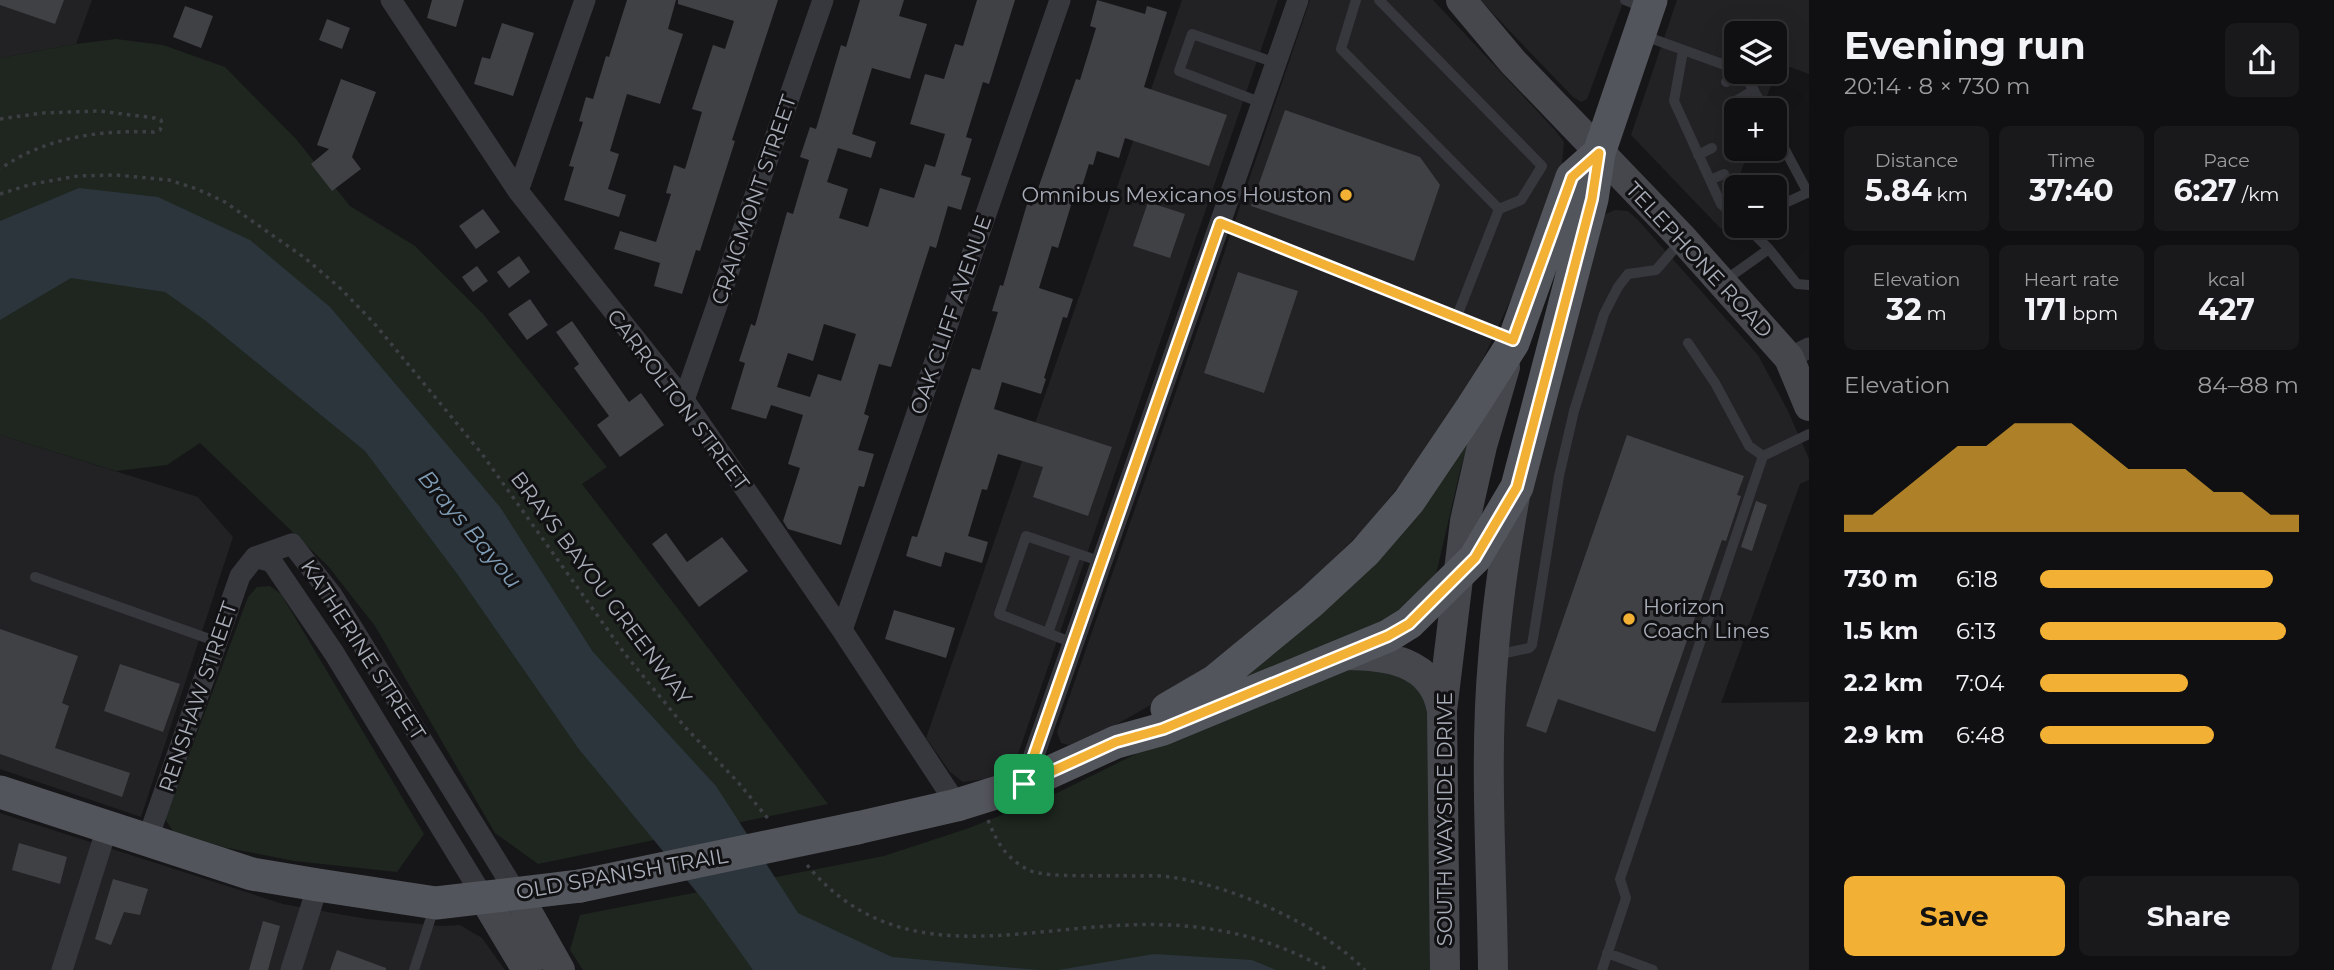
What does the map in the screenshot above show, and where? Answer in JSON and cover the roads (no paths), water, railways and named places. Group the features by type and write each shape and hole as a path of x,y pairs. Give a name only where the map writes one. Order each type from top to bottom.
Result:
{"main road":[{"name":"TELEPHONE ROAD","path":"1470,6 1513,62 1599,153 1722,282 1799,353 1809,406"},
{"name":"SOUTH WAYSIDE DRIVE","path":"1493,970 1489,734 1500,580 1517,487 1592,199 1599,153 1641,11"},
{"name":"SOUTH WAYSIDE DRIVE","path":"1445,970 1442,711 1465,521 1482,446 1513,341 1572,177 1599,153"},
{"name":"OLD SPANISH TRAIL","path":"1116,742 1157,714 1215,681 1311,602 1365,552 1409,501 1513,341"},
{"name":"OLD SPANISH TRAIL","path":"0,792 252,874 318,886 436,903 580,886 968,802 1024,784 1116,742 1163,729 1388,636 1409,624 1475,558 1517,487"},
{"path":"1343,655 1375,655 1401,661 1425,675 1440,698 1442,711"},
{"path":"501,896 527,970"},
{"path":"501,896 560,970"}],"street":[{"name":"CARROLTON STREET","path":"391,0 518,191 684,400 842,630 968,802"},
{"path":"518,191 585,0"},
{"name":"CRAIGMONT STREET","path":"684,400 823,0"},
{"name":"OAK CLIFF AVENUE","path":"842,630 1059,0"},
{"path":"1024,784 1298,0"},
{"name":"KATHERINE STREET","path":"255,557 292,544 332,595 501,896"},
{"name":"RENSHAW STREET","path":"148,841 240,576 255,557"},
{"name":"KATHERINE STREET","path":"255,557 272,562 501,896"},
{"path":"62,970 107,828"},
{"path":"291,970 318,886"}],"lane":[{"path":"1356,0 1341,49 1499,209"},
{"path":"1378,0 1542,166 1521,200 1499,209 1457,316"},
{"path":"1641,11 1683,51 1724,65"},
{"path":"1262,103 1179,71 1192,34 1276,63"},
{"path":"1683,51 1674,101 1724,207"},
{"path":"1751,84 1758,98"},
{"path":"1741,98 1754,90"},
{"path":"1676,107 1688,101"},
{"path":"1685,126 1698,120"},
{"path":"1698,155 1712,148"},
{"path":"1786,161 1808,192 1787,202"},
{"path":"1710,180 1724,174"},
{"path":"1220,223 1457,316 1513,341"},
{"path":"1758,238 1797,284 1809,285"},
{"path":"1493,656 1532,645 1559,476 1574,411 1604,314 1618,287 1629,274 1656,270 1683,239"},
{"path":"1722,282 1769,249"},
{"path":"1688,343 1715,383 1749,446 1763,456"},
{"path":"1602,970 1626,898 1620,879 1763,456 1809,434"},
{"path":"1073,643 999,614 1026,536 1102,562"},
{"path":"1048,634 1076,554"},
{"path":"35,577 218,642"},
{"path":"414,970 436,903"},
{"path":"1608,953 1653,970"}],"water":[{"name":"Brays Bayou","path":"79,188 158,197 250,240 330,307 500,507 593,652 716,786 798,913 892,957 1039,970 753,970 704,901 578,748 458,575 365,451 206,321 165,292 71,278 0,320 0,221"},
{"path":"1154,954 1252,960 1276,970 1058,970"}],"place":[{"name":"Omnibus Mexicanos Houston","path":"1346,195"},
{"name":"Horizon Coach Lines","path":"1629,619"}]}
